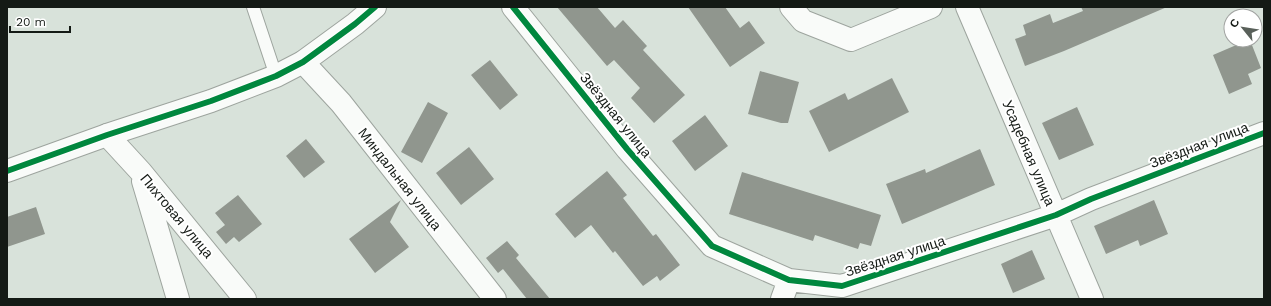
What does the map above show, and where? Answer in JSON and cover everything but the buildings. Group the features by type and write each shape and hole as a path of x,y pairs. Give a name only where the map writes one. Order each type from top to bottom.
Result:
{"street":[{"path":"7,171 107,135 211,101 276,76 303,62 376,7"},
{"name":"Звёздная улица","path":"513,7 627,149 712,246 786,289 842,286 1056,215 1091,199 1264,133"},
{"path":"792,7 803,21 851,40 931,7"},
{"name":"Усадебная улица","path":"967,7 1092,299"},
{"name":"Миндальная улица","path":"303,62 341,104 495,299"},
{"name":"Пихтовая улица","path":"107,135 140,172 245,299"},
{"path":"140,172 178,299"}],"lane":[{"path":"253,7 276,76"}],"cycle path":[{"path":"7,171 107,135 211,101 276,76 303,62 355,24 375,7"},
{"path":"513,7 627,149 712,246 789,280 842,286 1056,215 1091,199 1264,133"}]}
